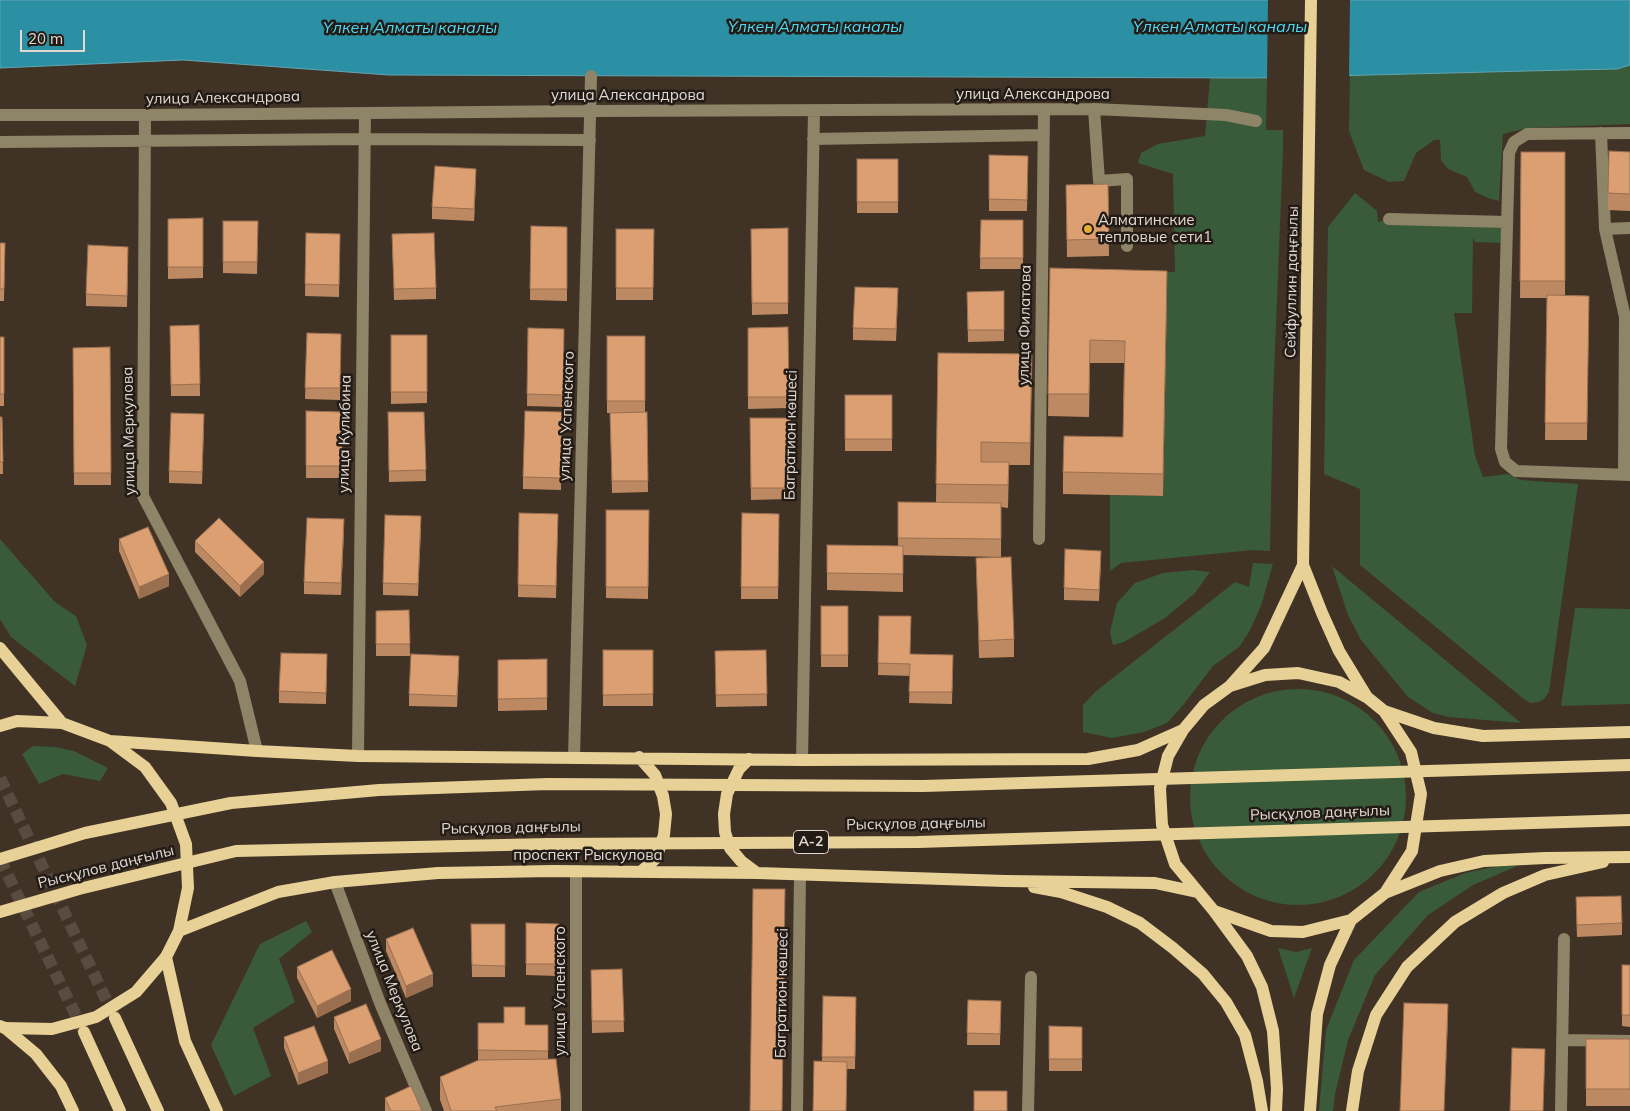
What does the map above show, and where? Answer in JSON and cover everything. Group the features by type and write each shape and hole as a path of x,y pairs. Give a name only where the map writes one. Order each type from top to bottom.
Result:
{"main road":[{"name":"Сейфуллин даңғылы","path":"1311,0 1303,565 1339,651 1368,698"},
{"name":"Сейфуллин даңғылы","path":"1230,686 1264,648 1303,565"},
{"path":"0,648 62,723"},
{"path":"1276,1111 1278,1089 1273,1031 1262,987 1247,956 1214,910 1174,864 1162,825 1160,788 1168,756 1184,730 1204,705 1230,686 1265,675 1298,673 1339,682 1368,698 1384,712 1411,752 1421,794 1412,851 1385,893"},
{"path":"1384,712 1434,728 1483,736 1630,732"},
{"path":"0,726 17,721 62,723 110,740 257,751 358,756 639,757 802,760 1088,759 1138,750 1184,730"},
{"path":"3,1027 52,1029 96,1017 136,992 166,957 179,931 188,888 186,844 171,803 145,767 110,740"},
{"path":"639,757 655,775 663,796 666,814 664,835 656,858 642,871"},
{"path":"749,759 739,769 727,794 724,814 725,832 730,848 741,862 757,873"},
{"path":"0,859 85,833 231,804 379,790 548,784 923,786 1630,765"},
{"name":"Рысқұлов даңғылы","path":"0,912 79,889 236,851 548,844 918,842 1630,820"},
{"path":"1214,910 1271,931 1303,932 1351,920 1385,893 1440,871 1484,861 1630,857"},
{"path":"1352,1111 1358,1071 1376,1014 1407,967 1455,922 1504,893 1545,875 1630,857"},
{"name":"проспект Рыскулова","path":"179,931 278,892 335,882 438,873 642,871 1005,881"},
{"path":"1005,881 1155,882 1197,892"},
{"path":"1005,881 1061,892 1107,907 1140,923 1203,974 1226,1002 1245,1035 1257,1080 1262,1111"},
{"path":"1310,1111 1317,1014 1330,965 1351,920"},
{"path":"166,957 185,1042 216,1111"},
{"path":"115,1018 158,1111"},
{"path":"3,1027 36,1054 61,1086 73,1111"},
{"path":"84,1032 120,1111"}],"street":[{"name":"улица Успенского","path":"574,758 591,76"},
{"name":"улица Александрова","path":"0,115 1094,109 1226,115 1256,121"},
{"path":"1094,109 1099,181 1127,180 1127,246"},
{"name":"улица Филатова","path":"1039,539 1044,110"},
{"name":"Багратион көшесі","path":"802,760 814,111"},
{"name":"улица Кулибина","path":"358,756 365,113"},
{"name":"улица Меркулова","path":"145,115 143,496 240,681 257,751"},
{"path":"1601,133 1605,229 1625,317 1627,474 1516,471 1505,462 1501,449 1509,153 1514,142 1527,134 1601,133 1630,133"},
{"path":"813,139 1044,136"},
{"path":"0,142 365,139 590,140"},
{"path":"1389,219 1507,222"},
{"path":"1605,229 1630,228"},
{"name":"улица Успенского","path":"576,871 576,1111"},
{"name":"Багратион көшесі","path":"797,1111 800,875"},
{"name":"улица Меркулова","path":"335,882 380,1003 426,1111"},
{"path":"1561,1111 1564,939"},
{"path":"1028,1111 1031,977"},
{"path":"1562,1040 1630,1041"}],"green space":[{"path":"1630,65 1630,124 1527,128 1503,134 1499,201 1475,192 1467,177 1448,169 1441,160 1440,140 1434,140 1416,153 1404,181 1389,182 1364,170 1349,131 1350,76 1617,69"},
{"path":"1267,77 1266,130 1283,130 1273,398 1270,551 1253,550 1121,563 1110,571 1110,495 1163,496 1167,293 1055,273 1175,272 1173,174 1138,163 1141,153 1158,144 1205,136 1210,78"},
{"path":"1355,193 1377,211 1378,222 1389,219 1507,222 1506,243 1475,242 1473,237 1472,313 1454,313 1475,456 1483,477 1508,474 1521,480 1578,484 1549,692 1544,699 1538,702 1531,703 1525,700 1360,565 1360,489 1324,474 1328,227"},
{"path":"0,539 55,602 76,616 87,645 75,686 11,637 0,619"},
{"path":"1253,563 1273,564 1261,606 1249,632 1239,647 1213,666 1167,723 1144,732 1112,738 1083,732 1083,705 1095,692 1235,582 1249,587"},
{"path":"1332,566 1521,723 1449,717 1433,713 1408,697 1361,640 1348,615"},
{"path":"1193,570 1210,572 1195,593 1165,618 1124,642 1113,645 1110,632 1117,603 1135,583 1163,573"},
{"path":"1575,608 1630,609 1630,704 1561,706"},
{"path":"1287,689 1309,689 1329,693 1349,702 1367,713 1382,728 1402,766 1406,808 1398,838 1382,866 1367,881 1329,901 1309,905 1287,905 1267,901 1247,892 1229,881 1214,866 1194,828 1190,808 1190,786 1194,766 1203,746 1214,728 1229,713 1267,693"},
{"path":"33,746 55,747 74,751 108,768 100,781 63,774 39,784 22,754"},
{"path":"1498,866 1517,866 1473,885 1428,915 1375,975 1348,1040 1335,1094 1333,1111 1319,1111 1326,1030 1354,960 1419,892 1465,873"},
{"path":"306,921 312,932 279,959 295,1002 253,1028 271,1076 234,1096 211,1045 260,944"},
{"path":"1278,948 1296,952 1312,948 1294,998"}],"water":[{"name":"Үлкен Алматы каналы","path":"0,0 1630,0 1630,65 1617,69 1253,78 389,75 183,60 0,68"}],"pier":[{"path":"1268,0 1350,0 1349,79 1267,80"}],"building":[{"path":"1609,151 1630,152 1630,194 1608,193"},
{"path":"1521,152 1565,152 1565,281 1520,281"},
{"path":"989,155 1028,156 1027,200 989,199"},
{"path":"857,159 898,159 898,202 857,202"},
{"path":"435,166 476,169 474,209 432,207"},
{"name":"Алматинские тепловые сети1","path":"1108,184 1109,239 1067,240 1066,185"},
{"path":"203,218 203,267 168,267 168,219"},
{"path":"981,220 1023,220 1023,258 980,258"},
{"path":"223,221 258,221 257,262 223,262"},
{"path":"531,226 567,227 567,289 530,289"},
{"path":"788,228 788,303 752,303 751,229"},
{"path":"616,229 654,229 653,288 616,288"},
{"path":"306,233 340,234 339,285 305,284"},
{"path":"434,233 436,288 394,289 392,234"},
{"path":"0,243 5,243 4,289 0,289"},
{"path":"88,245 128,247 127,296 86,294"},
{"path":"1050,268 1167,271 1163,474 1063,472 1064,436 1123,437 1125,341 1090,340 1089,394 1048,394"},
{"path":"855,287 898,288 896,329 853,328"},
{"path":"1004,291 1004,330 968,330 967,292"},
{"path":"1547,295 1589,296 1587,423 1545,423"},
{"path":"199,325 200,384 171,385 170,326"},
{"path":"788,327 789,397 748,397 748,328"},
{"path":"528,328 564,329 563,395 527,394"},
{"path":"307,333 341,334 340,388 305,388"},
{"path":"391,335 427,335 427,392 391,392"},
{"path":"607,336 645,336 645,401 607,401"},
{"path":"0,337 4,337 4,394 0,394"},
{"path":"110,347 111,473 74,473 73,348"},
{"path":"938,353 1032,354 1030,443 981,442 981,462 1009,462 1008,485 936,484"},
{"path":"845,395 892,395 892,439 845,439"},
{"path":"306,411 342,412 342,466 306,466"},
{"path":"525,411 562,412 561,478 523,477"},
{"path":"388,412 424,412 426,470 389,471"},
{"path":"647,412 648,481 612,481 610,413"},
{"path":"171,413 204,414 202,472 169,471"},
{"path":"0,417 2,417 3,462 0,462"},
{"path":"750,418 790,418 790,488 751,488"},
{"path":"898,502 1001,503 1001,539 898,538"},
{"path":"606,510 649,510 648,587 606,587"},
{"path":"519,513 558,514 556,586 518,585"},
{"path":"742,513 779,514 778,587 741,587"},
{"path":"385,515 421,516 418,584 383,583"},
{"path":"219,518 264,562 240,586 195,541"},
{"path":"307,518 344,519 341,583 304,582"},
{"path":"148,527 169,574 139,587 119,539"},
{"path":"827,545 903,546 903,574 827,573"},
{"path":"1065,549 1101,551 1099,590 1064,588"},
{"path":"1011,557 1014,639 979,641 976,558"},
{"path":"821,606 848,606 848,655 821,655"},
{"path":"409,610 410,644 376,644 376,611"},
{"path":"879,616 911,616 910,654 953,655 952,692 909,692 910,664 878,663"},
{"path":"603,650 653,650 653,694 603,695"},
{"path":"766,650 767,694 716,695 715,651"},
{"path":"281,653 327,654 326,693 279,691"},
{"path":"411,654 459,656 457,696 409,694"},
{"path":"547,659 547,698 498,699 498,660"},
{"path":"753,889 785,889 782,1111 750,1111"},
{"path":"1621,896 1622,923 1577,925 1576,897"},
{"path":"526,923 559,924 558,964 526,964"},
{"path":"471,924 505,924 505,966 472,965"},
{"path":"413,928 433,974 406,986 386,939"},
{"path":"332,950 351,989 317,1006 297,967"},
{"path":"1622,965 1630,965 1630,1015 1622,1015"},
{"path":"622,969 624,1021 592,1021 591,970"},
{"path":"823,996 856,997 855,1057 822,1057"},
{"path":"968,1000 1001,1001 1000,1034 967,1033"},
{"path":"1404,1003 1448,1004 1444,1111 1400,1111"},
{"path":"366,1004 381,1039 349,1053 334,1017"},
{"path":"504,1007 525,1007 525,1025 548,1025 548,1051 478,1050 478,1023 504,1023"},
{"path":"314,1026 328,1061 298,1073 284,1037"},
{"path":"1049,1026 1082,1027 1082,1059 1049,1059"},
{"path":"1586,1039 1630,1039 1630,1089 1586,1089"},
{"path":"1512,1048 1545,1049 1543,1111 1510,1111"},
{"path":"556,1059 561,1099 495,1107 497,1111 451,1111 440,1077 479,1060"},
{"path":"814,1061 847,1062 846,1111 813,1111"},
{"path":"411,1086 422,1111 391,1111 385,1098"},
{"path":"974,1091 1007,1091 1007,1111 974,1111"}],"tunnel":[{"path":"0,778 114,1016"},
{"path":"0,859 83,1030"}],"place":[{"name":"Алматинские тепловые сети1","path":"1088,229"}]}
